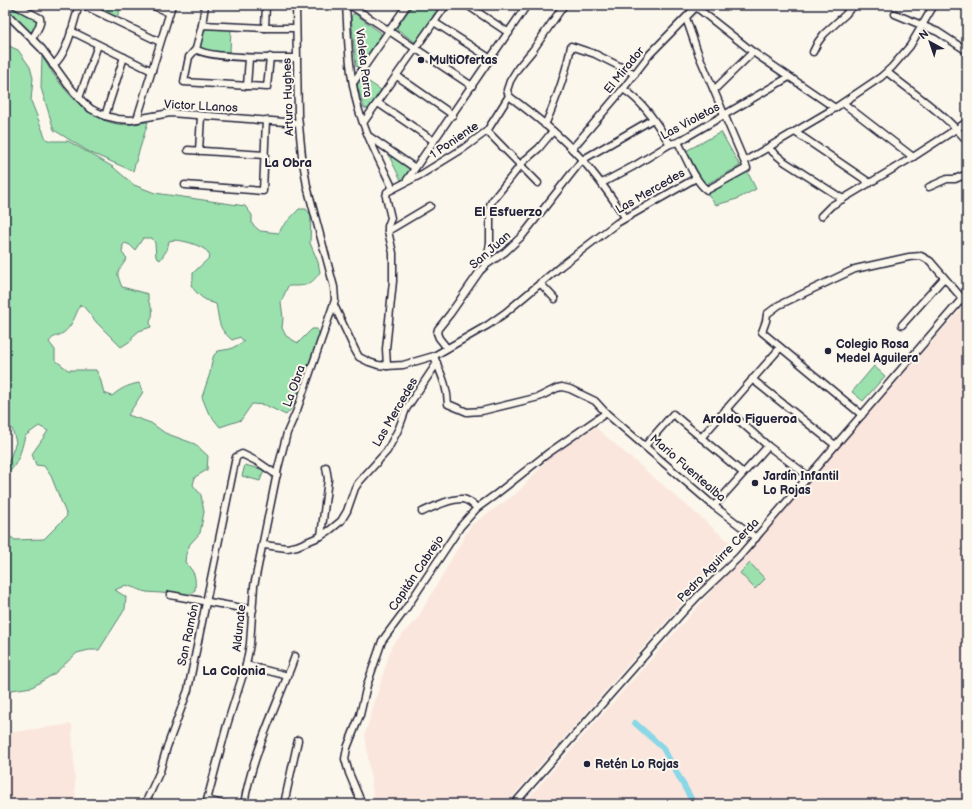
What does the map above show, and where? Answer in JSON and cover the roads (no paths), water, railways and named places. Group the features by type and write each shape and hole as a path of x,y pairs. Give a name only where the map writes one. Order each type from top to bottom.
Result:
{"street":[{"path":"15,5 40,18 40,25 32,39"},
{"path":"53,65 61,57 79,5"},
{"path":"83,5 160,42"},
{"path":"152,5 169,13"},
{"path":"137,120 172,5"},
{"path":"205,5 196,49 189,57 184,82 267,87 270,57"},
{"path":"265,28 266,5"},
{"name":"Arturo Hughes","path":"296,5 298,122 302,156 307,186 336,296 334,305"},
{"name":"Violeta Parra","path":"346,5 353,83 363,123 393,189"},
{"path":"350,5 472,86"},
{"path":"353,83 407,5"},
{"path":"363,123 446,5"},
{"path":"467,5 509,33"},
{"path":"405,182 509,33 526,5"},
{"name":"1 Poniente","path":"393,189 464,148 487,132 508,96 507,90 510,81 564,5"},
{"path":"813,52 824,34 852,7 842,5"},
{"name":"Las Mercedes","path":"334,305 352,345 359,356 369,362 378,366 403,365 434,356 494,321 625,217 696,178 707,190 747,168 745,161 873,84 887,72 907,50 934,5"},
{"name":"El Mirador","path":"572,149 623,89 650,54 696,6 753,52"},
{"name":"Victor LLanos","path":"5,12 32,39 79,98 91,109 105,116 125,120 137,120 165,114 298,122"},
{"path":"894,14 944,35 967,51"},
{"path":"686,18 698,53 745,161"},
{"path":"434,22 491,59"},
{"path":"202,25 296,28"},
{"path":"71,31 152,71"},
{"path":"79,98 98,44"},
{"path":"546,124 559,94 565,75 571,46 595,54 635,74"},
{"path":"196,49 203,53 249,58 297,58"},
{"path":"714,90 753,52 835,108"},
{"path":"105,116 124,57"},
{"path":"247,86 249,58"},
{"path":"887,72 958,129 967,140"},
{"path":"397,76 453,114"},
{"name":"Las Violetas","path":"602,183 670,144 678,142 726,115 788,77"},
{"path":"623,89 640,102 670,144"},
{"path":"508,96 546,124 572,149 602,183 625,217"},
{"path":"378,103 434,141"},
{"path":"843,103 913,157"},
{"path":"199,151 201,116"},
{"name":"San Juan","path":"447,348 439,338 437,333 438,329 486,265 505,252 523,235 582,160 653,119"},
{"path":"185,185 263,191 266,120"},
{"path":"821,216 831,206 913,157 967,122"},
{"path":"486,265 490,243 490,205 524,161 545,142 553,131"},
{"path":"487,132 538,184"},
{"path":"794,132 870,183"},
{"path":"368,136 415,168"},
{"path":"678,142 696,178"},
{"path":"768,148 785,162 843,199"},
{"path":"188,150 265,155"},
{"path":"929,187 947,179 967,174"},
{"path":"393,189 387,192 386,197 391,218 397,226"},
{"path":"388,231 430,206"},
{"path":"387,366 387,331 393,269 393,253 388,231 391,218"},
{"path":"862,415 762,332 766,321 766,314 779,305 855,269 909,257 921,256 930,261 944,278 966,298"},
{"path":"902,325 944,278"},
{"path":"540,283 555,299"},
{"name":"Pedro Aguirre Cerda","path":"514,804 682,613 739,557 756,538 835,445 966,298"},
{"name":"La Obra","path":"277,475 287,433 298,410 334,305"},
{"path":"701,438 780,348"},
{"path":"434,356 436,363"},
{"name":"Las Mercedes","path":"264,545 287,548 297,546 321,536 336,525 344,516 355,488 359,482 387,450 399,428 406,409 436,363"},
{"name":"Mario Fuentealba","path":"436,363 443,376 448,404 467,412 482,411 532,399 562,387 570,389 595,401 606,413 714,506 756,538"},
{"path":"752,379 835,445"},
{"path":"726,409 768,446 808,476"},
{"name":"Capitán Cabrejo","path":"362,804 349,773 345,759 347,748 360,715 367,685 382,641 405,610 460,527 477,508 547,454 606,413"},
{"path":"645,446 672,414 743,473"},
{"path":"714,506 768,446"},
{"name":"San Ramón","path":"145,804 160,771 167,747 188,690 236,457 242,454 258,462 277,475"},
{"path":"321,536 328,479 326,467"},
{"name":"Aldunate","path":"207,802 227,725 246,664 250,644 254,586 260,556 264,545 277,475"},
{"path":"422,512 446,502 462,499 470,502 477,508"},
{"path":"170,595 253,610"},
{"path":"244,804 248,780 268,723 295,656"},
{"path":"246,664 288,676"},
{"path":"284,804 298,740"},
{"path":"207,802 224,804"}],"waterway":[{"path":"635,723 663,748 694,804"}],"place":[{"name":"MultiOfertas","path":"421,60"},
{"name":"Colegio Rosa Medel Aguilera","path":"828,351"},
{"name":"Jardín Infantil Lo Rojas","path":"755,483"},
{"name":"Retén Lo Rojas","path":"587,764"}],"district":[{"name":"La Obra","path":"288,162"},
{"name":"El Esfuerzo","path":"508,211"},
{"name":"Aroldo Figueroa","path":"750,418"},
{"name":"La Colonia","path":"234,670"}]}
